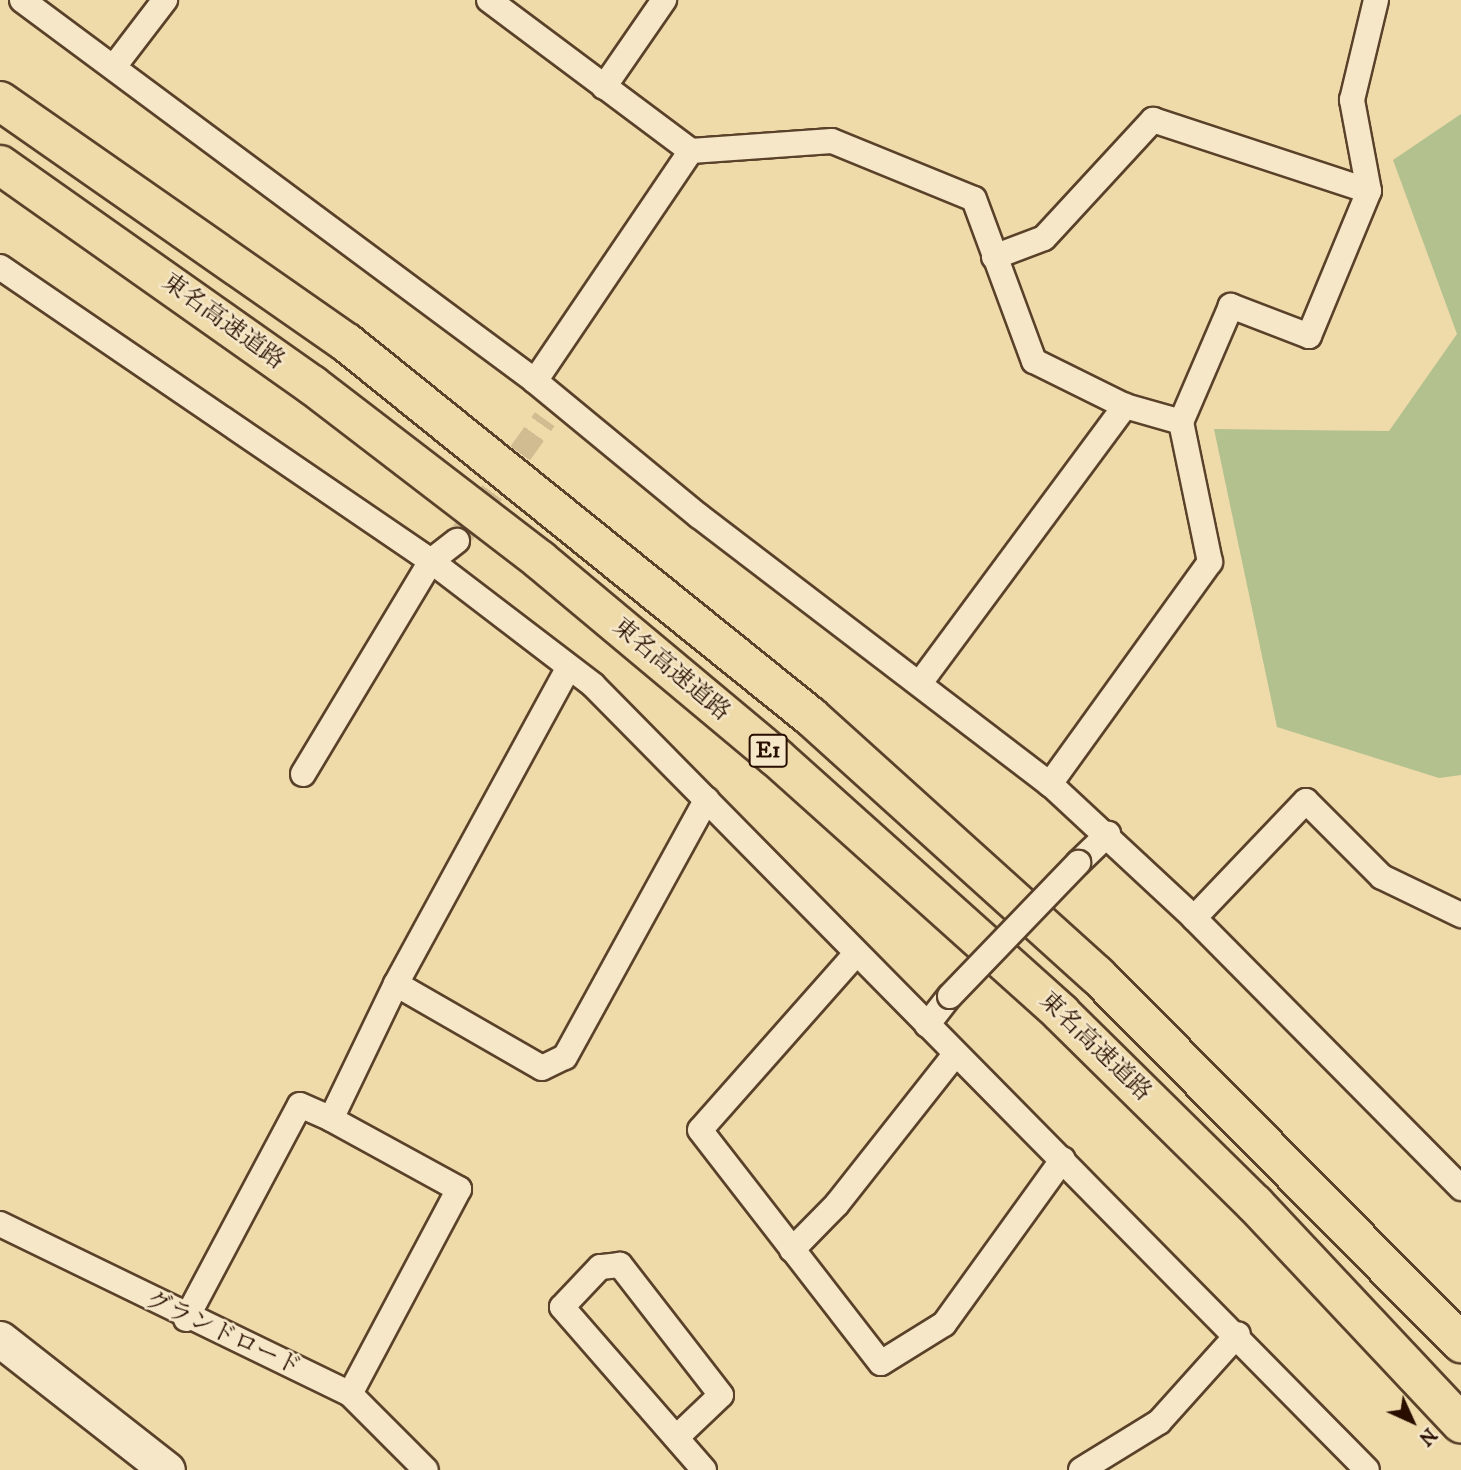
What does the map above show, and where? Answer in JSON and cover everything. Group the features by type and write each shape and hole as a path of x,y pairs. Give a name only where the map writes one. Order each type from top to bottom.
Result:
{"highway":[{"name":"E1","path":"0,101 347,343 810,716 1097,975 1461,1343"},
{"name":"東名高速道路","path":"0,165 312,385 540,559 775,757 1061,1013 1255,1204 1461,1423"}],"main road":[{"path":"0,1339 167,1470"}],"street":[{"path":"22,0 116,64 535,381 554,412 920,683 1050,784 1108,834 1194,918 1461,1188"},
{"path":"116,64 165,0"},
{"path":"489,0 691,151 832,141 974,199 1034,361 1125,406 1181,422"},
{"path":"604,86 664,0"},
{"path":"1050,784 1210,562 1181,422 1231,306 1309,336 1369,191 1352,100 1376,0"},
{"path":"994,257 1044,238 1153,120 1369,191"},
{"path":"535,381 691,151"},
{"path":"0,267 431,561 568,668 707,799 854,956 1238,1334 1367,1470"},
{"path":"920,683 1125,406"},
{"path":"303,774 431,561 457,541"},
{"path":"331,1119 396,984 568,668"},
{"path":"396,984 542,1068 565,1057 707,799"},
{"path":"1194,918 1306,801 1382,877 1461,915"},
{"path":"927,1025 950,996 1108,834"},
{"path":"854,956 700,1130 881,1363 944,1324 1063,1159"},
{"path":"792,1250 837,1204 954,1056"},
{"path":"186,1319 300,1105 331,1119 459,1189 350,1394"},
{"name":"グランドロード","path":"0,1224 186,1319 350,1394 426,1470"},
{"path":"678,1436 721,1395 620,1265 600,1267 562,1307 678,1436 704,1470"},
{"path":"1081,1470 1159,1422 1238,1334"}],"green space":[{"path":"1461,114 1461,775 1439,778 1277,727 1214,429 1389,431 1457,334 1393,160"}],"tunnel":[{"path":"457,541 545,419"}]}
